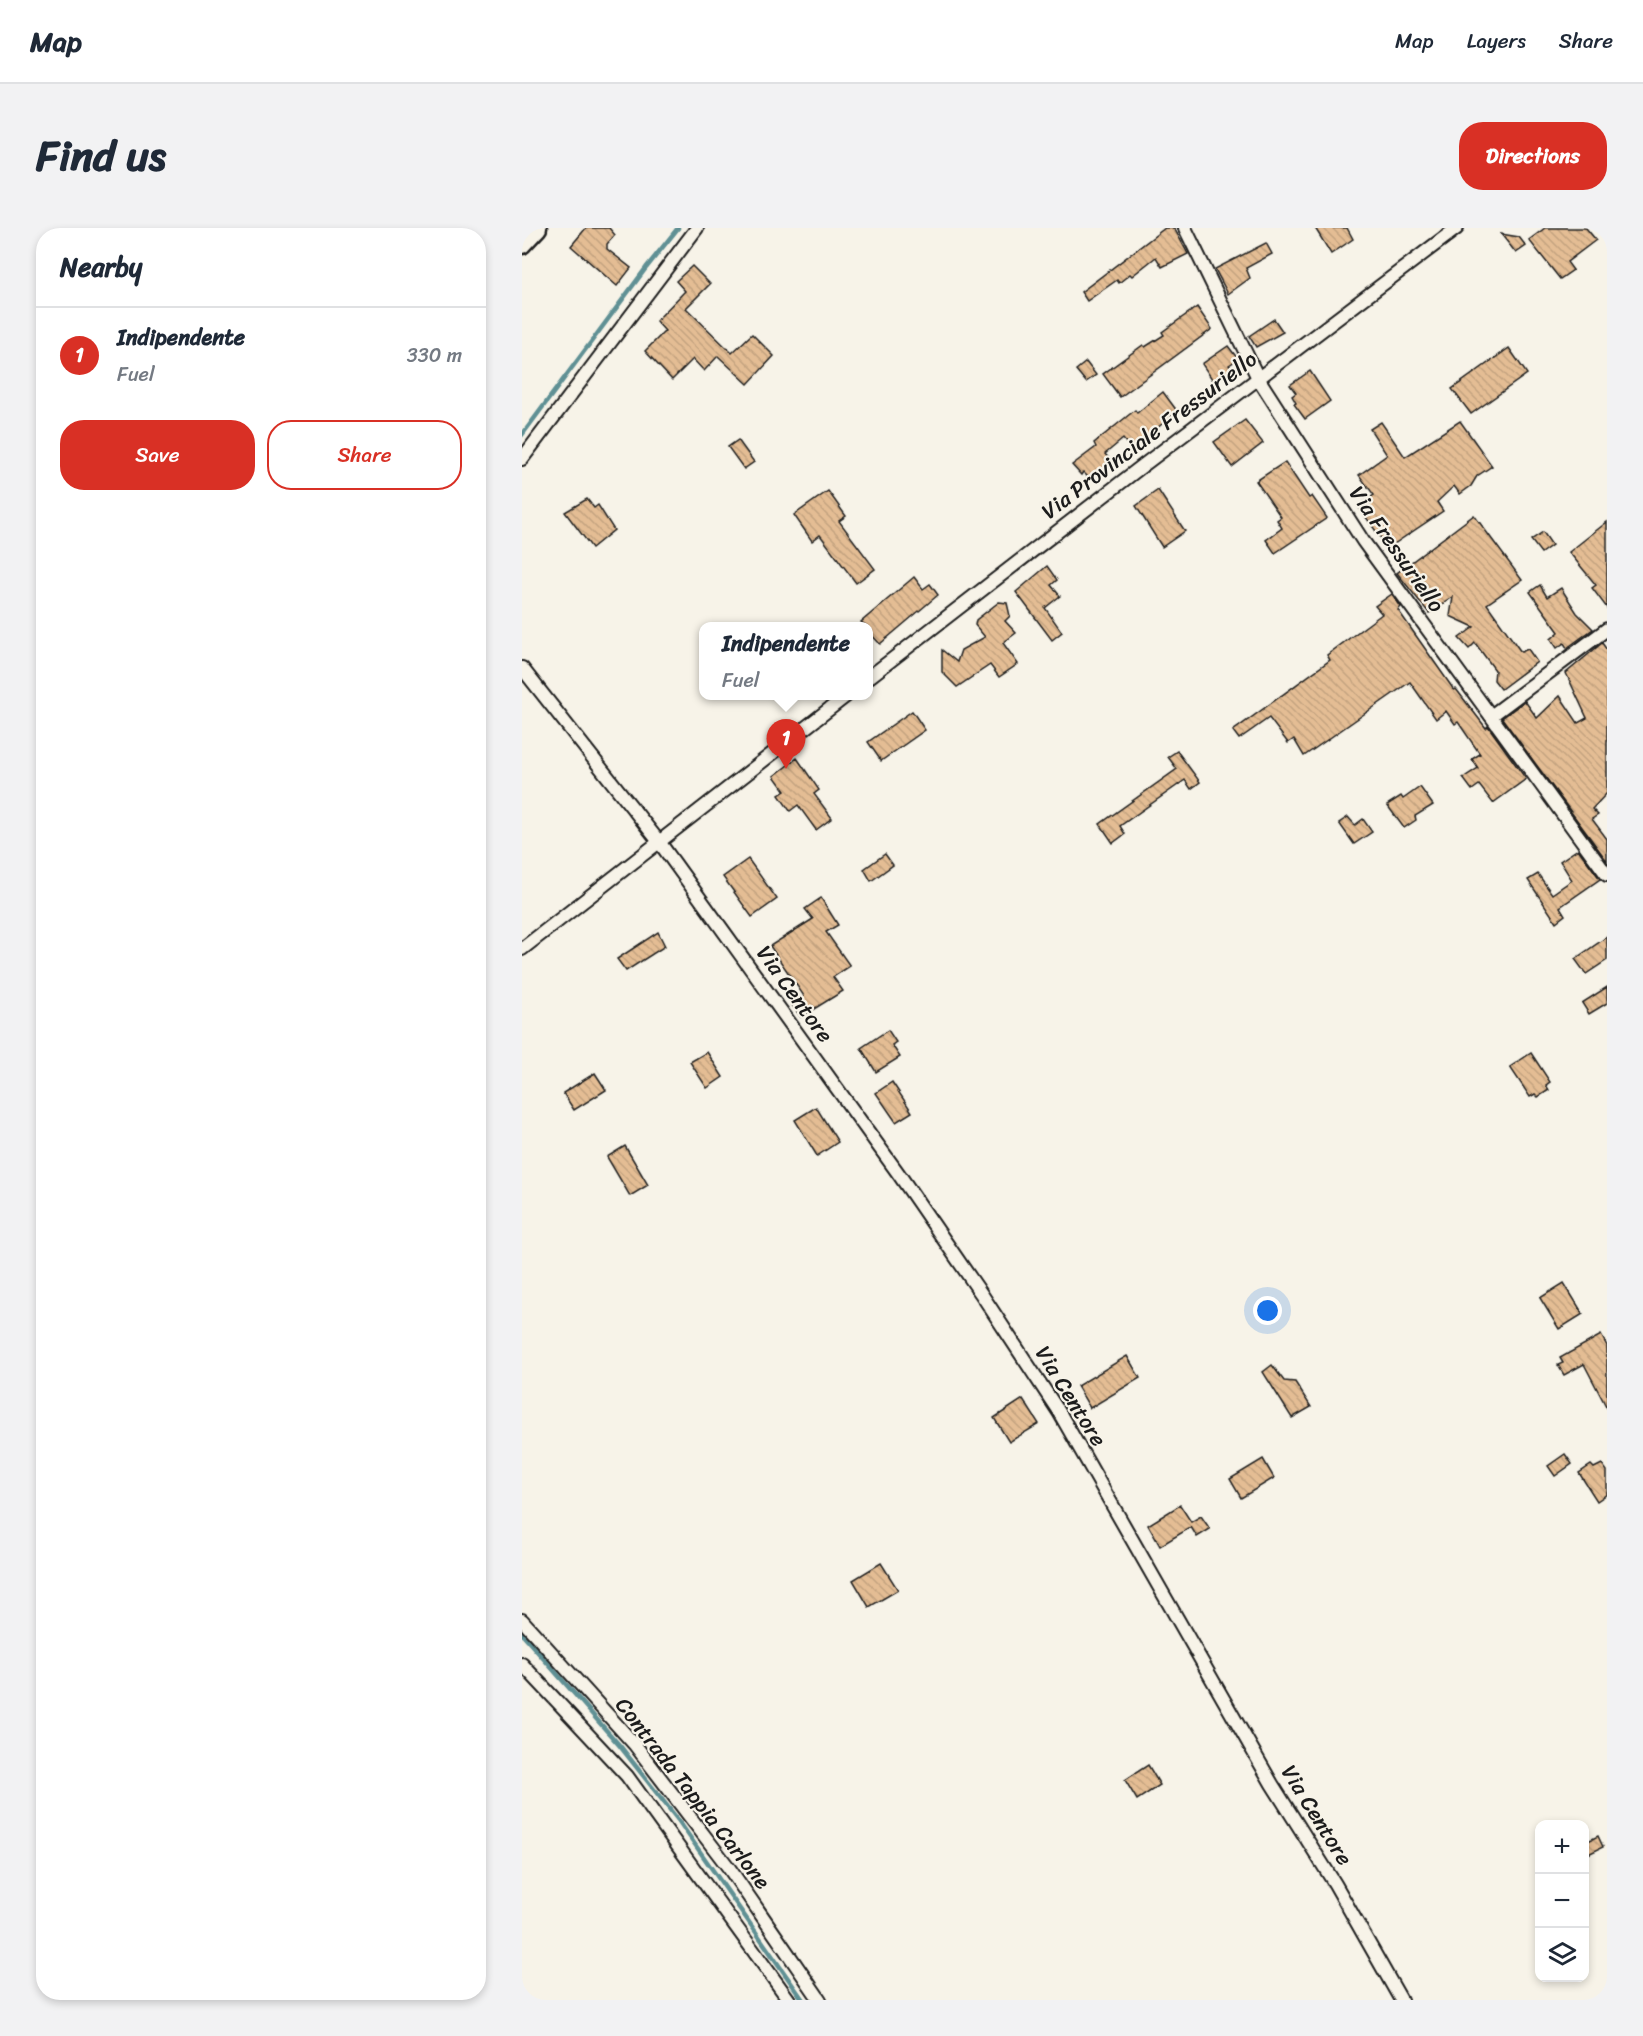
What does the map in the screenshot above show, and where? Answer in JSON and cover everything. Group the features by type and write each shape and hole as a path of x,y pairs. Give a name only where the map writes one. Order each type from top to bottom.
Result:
{"street":[{"path":"522,245 538,228"},
{"path":"522,459 697,228"},
{"name":"Via Fressuriello","path":"1185,228 1258,378 1363,541 1607,875"},
{"name":"Via Provinciale Fressuriello","path":"873,674 1258,378 1458,228"},
{"path":"1491,716 1607,629"},
{"name":"Via Centore","path":"522,668 660,843 898,1173 1059,1412 1272,1784 1335,1884 1401,2000"},
{"path":"522,949 841,700"},
{"name":"Contrada Tappia Carlone","path":"522,1620 635,1746 729,1868 820,2000"},
{"path":"522,1664 627,1776 789,2000"}],"building":[{"path":"586,228 609,228 615,235 607,244 607,249 631,268 617,286 571,246"},
{"path":"1165,228 1174,228 1188,254 1162,267 1156,257 1132,276 1130,274 1119,283 1117,280 1087,301 1081,292"},
{"path":"1315,228 1347,228 1353,239 1331,254"},
{"path":"1545,228 1586,228 1596,240 1567,262 1573,270 1560,279 1529,240"},
{"path":"1501,234 1519,237 1526,246 1516,253"},
{"path":"1266,243 1272,254 1246,268 1250,278 1228,294 1215,269"},
{"path":"692,266 710,284 686,308 732,353 752,334 774,356 748,384 718,356 704,371 693,359 672,380 645,351 665,331 656,321 685,291 676,281"},
{"path":"1197,307 1212,329 1120,397 1103,374 1143,345 1145,347 1164,335 1162,332"},
{"path":"1274,319 1283,332 1256,347 1249,336"},
{"path":"1228,346 1238,359 1229,365 1233,369 1214,382 1202,364"},
{"path":"1509,348 1527,374 1471,414 1452,389"},
{"path":"1086,362 1096,375 1086,382 1076,370"},
{"path":"1310,371 1330,401 1305,419 1294,404 1296,403 1292,396 1296,393 1290,385"},
{"path":"1163,392 1177,411 1132,450 1123,439 1105,454 1112,462 1090,479 1083,472 1081,475 1072,465 1096,447 1094,443 1135,410 1137,413"},
{"path":"1245,420 1263,443 1232,467 1214,442"},
{"path":"1460,421 1492,466 1477,476 1471,486 1460,494 1454,486 1437,502 1443,511 1388,548 1358,506 1374,495 1359,475 1387,455 1370,429 1381,422 1405,457"},
{"path":"738,440 754,462 744,469 728,447"},
{"path":"1285,462 1309,498 1312,496 1327,518 1275,553 1266,540 1282,528 1277,520 1281,517 1256,481"},
{"path":"1158,490 1185,531 1162,547 1136,506"},
{"path":"828,491 846,516 839,521 875,569 856,583 820,535 812,541 794,515"},
{"path":"587,499 594,508 598,505 614,530 592,548 565,512"},
{"path":"1474,515 1522,580 1487,604 1521,652 1528,649 1537,662 1501,689 1494,680 1495,670 1475,643 1469,649 1459,638 1474,627 1450,616 1453,597 1429,613 1397,573"},
{"path":"1607,522 1607,608 1592,588 1596,585 1569,552"},
{"path":"1543,532 1552,545 1541,553 1531,540"},
{"path":"1047,566 1057,580 1051,585 1060,596 1045,608 1062,632 1052,640 1016,592"},
{"path":"914,577 923,589 930,584 938,595 880,644 873,636 873,622 861,622"},
{"path":"1540,585 1547,597 1561,588 1577,613 1593,629 1567,648 1564,643 1557,648 1551,639 1559,632 1530,592"},
{"path":"1392,594 1401,607 1398,610 1454,690 1456,689 1486,728 1488,726 1526,779 1493,803 1479,785 1472,790 1463,778 1478,768 1472,759 1480,754 1458,722 1455,724 1446,711 1436,719 1410,682 1304,756 1294,739 1288,743 1269,718 1239,739 1233,731 1330,660 1327,655 1382,614 1375,606"},
{"path":"999,602 1007,603 1010,616 1005,621 1016,633 1003,643 1018,664 999,677 990,665 957,687 942,672 942,650 957,662 961,650 985,637 975,625 976,620"},
{"path":"1602,643 1607,650 1607,793 1592,809 1598,815 1592,819 1607,839 1607,861 1502,718 1525,701 1537,718 1560,696 1578,723 1587,718 1566,673"},
{"path":"912,711 925,730 881,761 868,742"},
{"path":"1177,751 1200,782 1191,789 1185,780 1120,826 1125,834 1113,843 1100,824 1177,769 1168,757"},
{"path":"797,758 819,790 814,794 832,818 816,830 798,805 790,811 779,795 785,791 774,776"},
{"path":"1420,787 1433,805 1415,816 1416,820 1404,828 1387,805 1401,796 1403,799"},
{"path":"1348,817 1355,825 1363,819 1372,832 1354,844 1339,823"},
{"path":"1578,849 1600,879 1560,907 1565,915 1556,922 1528,880 1538,874 1552,894 1572,880 1560,861"},
{"path":"885,854 893,865 871,881 864,869"},
{"path":"748,859 777,899 752,917 723,877"},
{"path":"821,898 838,925 826,932 850,966 833,977 843,991 801,1017 792,1005 804,996 770,946 813,919 805,909"},
{"path":"658,932 665,946 626,971 617,959"},
{"path":"1607,937 1607,960 1586,974 1575,959"},
{"path":"1607,987 1607,1003 1589,1014 1582,1003"},
{"path":"888,1030 896,1042 892,1045 900,1057 876,1072 861,1048"},
{"path":"707,1052 723,1077 707,1088 690,1062"},
{"path":"1531,1053 1550,1082 1546,1085 1549,1090 1538,1097 1535,1094 1530,1097 1510,1067"},
{"path":"595,1073 606,1090 574,1110 563,1093"},
{"path":"892,1082 912,1112 896,1122 876,1093"},
{"path":"816,1107 838,1142 817,1156 795,1120"},
{"path":"625,1146 648,1185 630,1196 607,1157"},
{"path":"1564,1283 1583,1314 1559,1329 1540,1298"},
{"path":"1601,1335 1607,1346 1607,1408 1584,1364 1564,1375 1558,1365 1563,1363 1560,1358"},
{"path":"1127,1356 1140,1378 1090,1408 1077,1386"},
{"path":"1272,1365 1284,1381 1295,1382 1311,1407 1292,1418 1263,1372"},
{"path":"1023,1399 1039,1424 1009,1442 994,1418"},
{"path":"1565,1454 1572,1464 1555,1476 1548,1466"},
{"path":"1263,1459 1274,1478 1241,1498 1230,1479"},
{"path":"1602,1464 1607,1471 1607,1494 1597,1501 1579,1473 1591,1465 1594,1468"},
{"path":"1180,1505 1191,1522 1201,1516 1210,1529 1197,1537 1191,1527 1160,1546 1148,1525"},
{"path":"881,1563 898,1590 869,1607 853,1580"},
{"path":"1148,1765 1160,1785 1137,1800 1125,1780"},
{"path":"1598,1836 1603,1847 1589,1854 1589,1840"}],"waterway":[{"path":"522,435 678,228"},
{"path":"522,1634 620,1746 678,1820 803,2000"}],"place":[{"name":"Indipendente","path":"786,769"}]}
